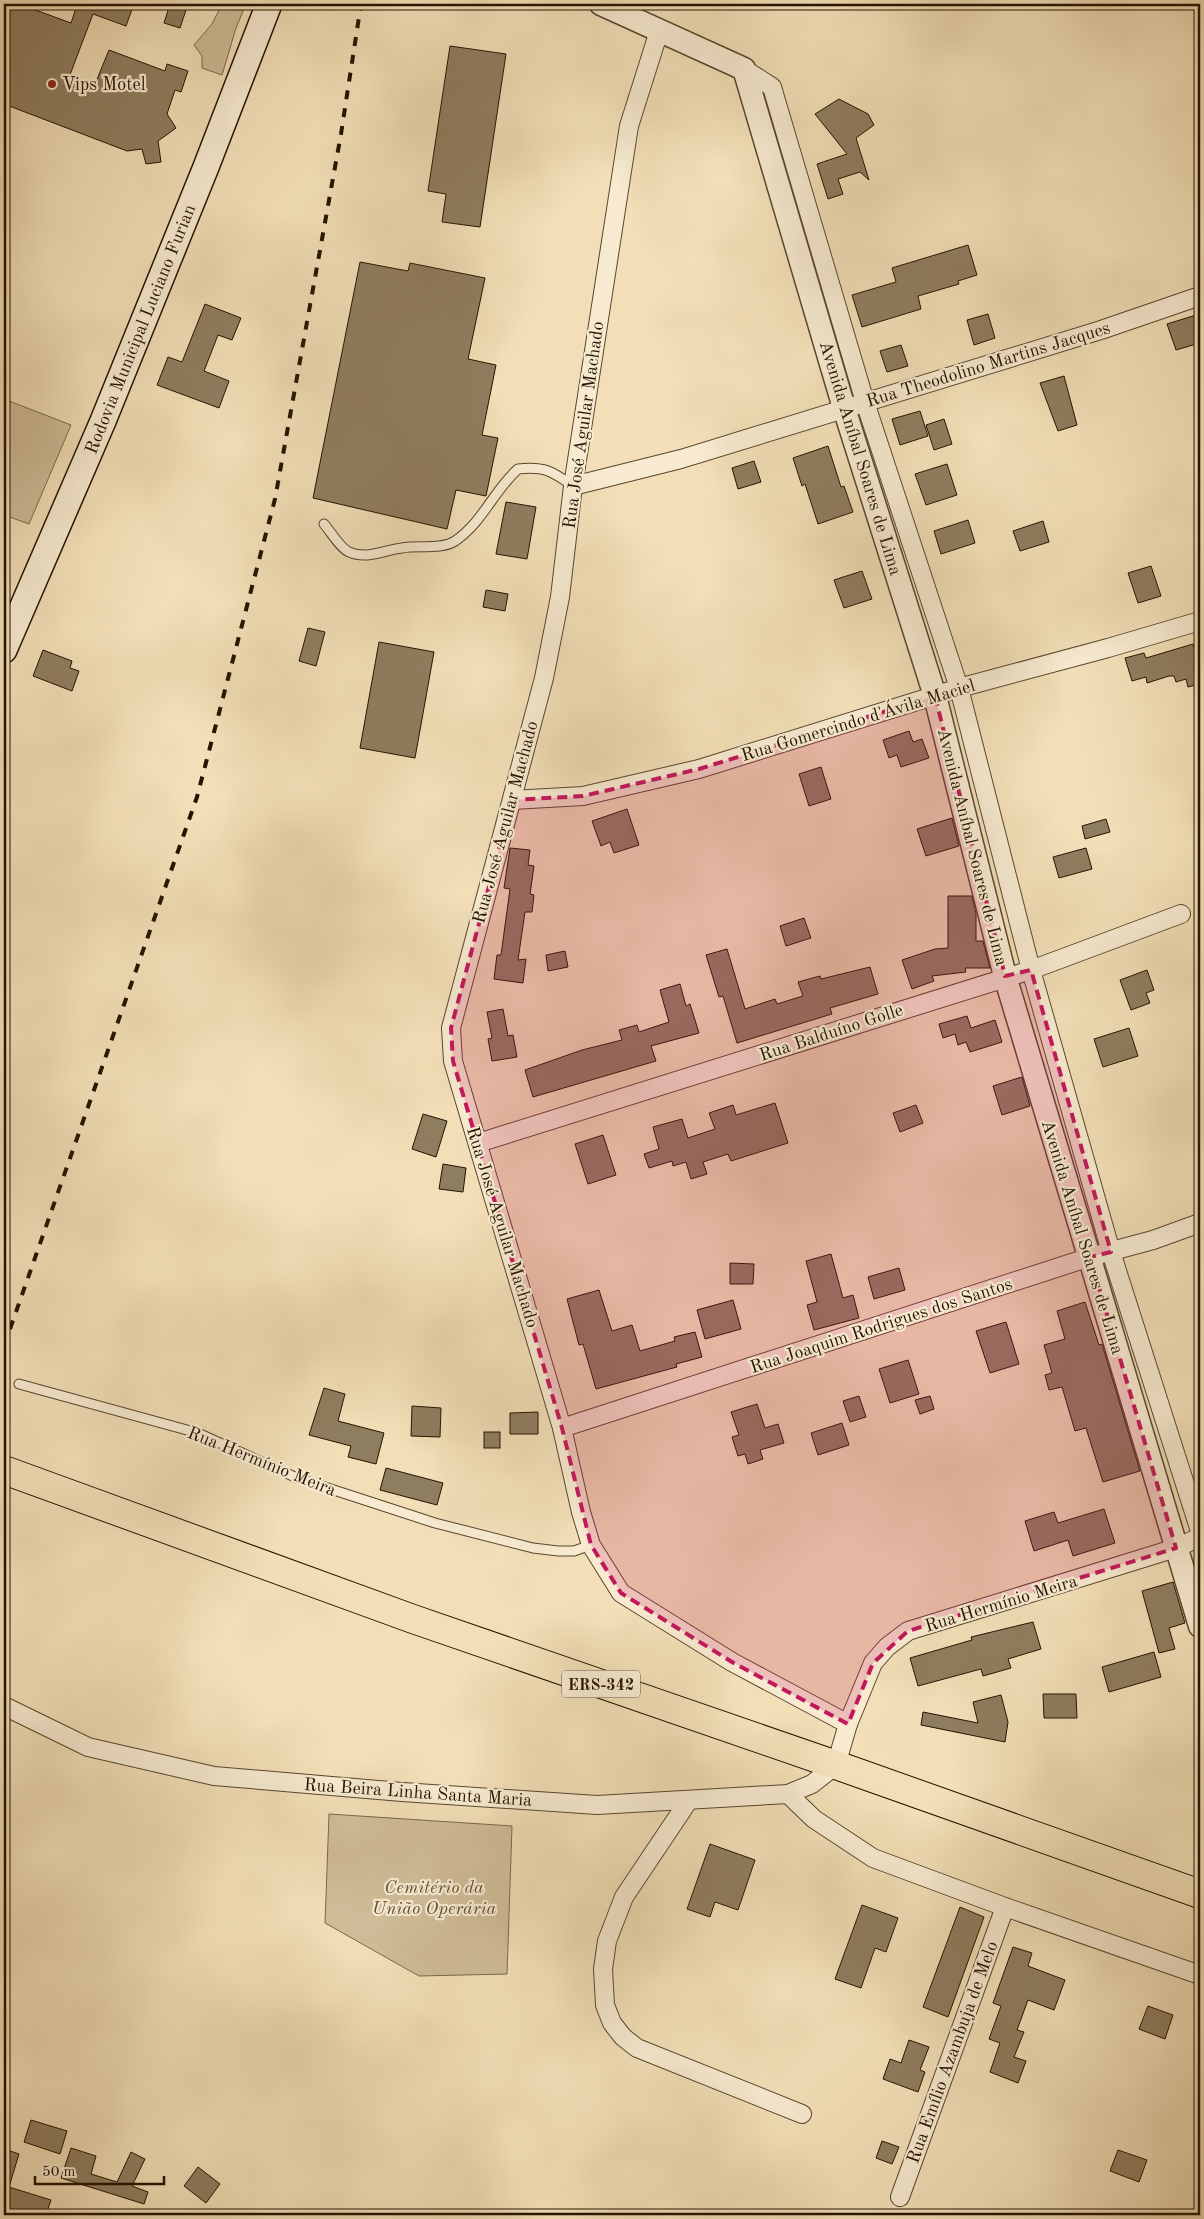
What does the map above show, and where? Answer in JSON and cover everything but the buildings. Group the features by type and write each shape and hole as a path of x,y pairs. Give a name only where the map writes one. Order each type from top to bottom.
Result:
{"main road":[{"name":"Rodovia Municipal Luciano Furian","path":"4,650 107,412 206,167 269,4"},
{"name":"ERS-342","path":"4,1470 413,1619 836,1765 1200,1894"}],"street":[{"name":"Avenida Aníbal Soares de Lima","path":"601,4 744,69 772,87 865,402 959,688 1176,1548 1200,1626"},
{"name":"Rua José Aguilar Machado","path":"659,31 629,126 573,486 560,597 544,678 451,1028 453,1061 562,1428 581,1512 591,1545 621,1593 732,1662 848,1724"},
{"name":"Avenida Aníbal Soares de Lima","path":"744,69 844,408 935,696 1005,976 1101,1254 1200,1531"},
{"name":"Rua Theodolino Martins Jacques","path":"573,486 680,459 1101,330 1200,296"},
{"name":"Rua Gomercindo d'Ávila Maciel","path":"512,800 583,796 699,769 959,688 1200,621"},
{"name":"Rua Balduíno Golle","path":"478,1143 1005,976 1031,970 1181,914"},
{"name":"Rua Joaquim Rodrigues dos Santos","path":"562,1428 1101,1254 1154,1240 1200,1223"},
{"name":"Rua Hermínio Meira","path":"836,1765 848,1724 873,1663 887,1646 908,1631 1176,1548 1200,1537"},
{"name":"Rua Beira Linha Santa Maria","path":"4,1706 88,1747 214,1776 402,1792 598,1805 788,1794 812,1784 836,1765"},
{"path":"788,1794 814,1819 873,1858 1005,1908 1200,1975"},
{"path":"689,1800 624,1897 607,1941 603,1969 605,2005 612,2023 623,2037 638,2048 802,2114"},
{"name":"Rua Emílio Azambuja de Melo","path":"900,2197 1005,1908"}],"lane":[{"path":"324,524 347,552 360,555 374,555 401,548 438,546 453,542 481,518 509,476 518,469 543,468 553,471 573,486"},
{"name":"Rua Hermínio Meira","path":"19,1384 198,1433 296,1478 435,1523 550,1550 574,1551 591,1545"}],"highlighted area":[{"path":"935,696 1005,976 1031,970 1111,1252 1090,1257 1176,1548 908,1631 873,1663 848,1724 732,1662 621,1593 591,1545 562,1428 453,1061 451,1028 512,800 583,796 699,769"}],"green space":[{"path":"222,4 246,4 236,28 222,75 202,68 202,56 194,45 212,24"},
{"path":"4,399 71,425 29,524 4,515"},
{"name":"Cemitério da União Operária","path":"329,1814 512,1826 507,1974 419,1976 325,1923"}],"railway":[{"path":"4,1346 197,797 275,499 341,134 361,4"}],"place":[{"name":"Vips Motel","path":"52,84"}]}
